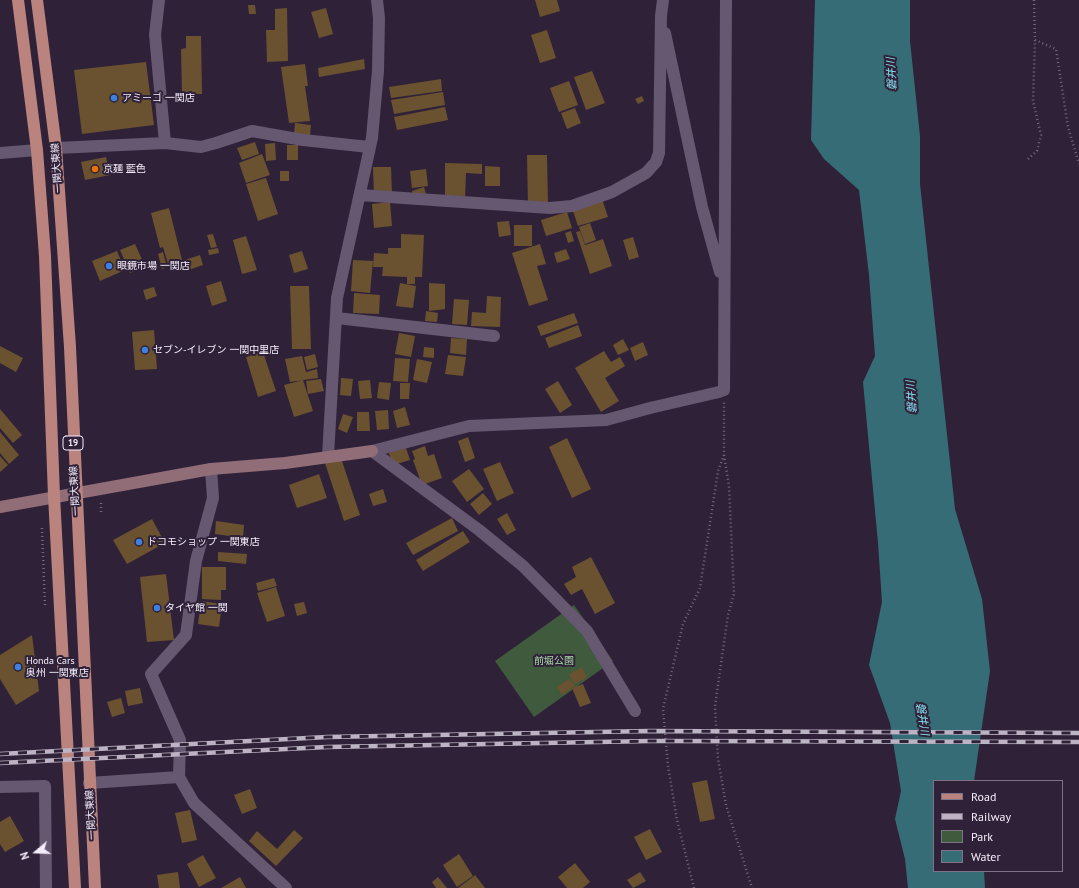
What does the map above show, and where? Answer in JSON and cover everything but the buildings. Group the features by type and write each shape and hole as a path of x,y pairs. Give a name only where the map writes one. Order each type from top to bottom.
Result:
{"main road":[{"name":"一関大東線","path":"18,0 37,150 45,256 54,496 75,888"},
{"name":"一関大東線","path":"37,0 56,148 70,347 75,492 95,888"}],"street":[{"path":"158,0 155,35 165,143"},
{"path":"328,456 333,392 332,362 337,318 337,298 372,138 378,71 379,18 377,0"},
{"path":"360,195 550,208 572,206 612,192 646,173 656,162 658,153 661,16 663,0"},
{"path":"0,507 75,492 211,469 285,463 372,451 469,426 606,420 724,390 726,0"},
{"path":"661,16 702,207 724,285"},
{"path":"56,148 165,143 201,147 252,131 303,140 369,147"},
{"path":"0,153 37,150"},
{"path":"337,318 494,336"},
{"path":"372,451 473,526 523,566 587,631 635,711"},
{"path":"211,469 213,498 196,561 186,634 151,674 180,740 179,777 201,811 286,888"},
{"path":"89,783 179,777"},
{"path":"0,787 45,786 46,888"}],"path":[{"path":"1028,159 1037,151 1041,135 1033,101 1035,40 1034,0"},
{"path":"1035,40 1056,49 1068,127 1079,164"},
{"path":"724,390 724,454 729,486 734,594 728,615 715,706 718,759 726,805 752,888"},
{"path":"694,888 676,820 668,766 664,709 683,624 700,588 718,471 724,454"},
{"path":"101,503 101,514"},
{"path":"42,528 45,606"}],"green space":[{"name":"前堀公園","path":"574,605 613,661 534,717 495,661"}],"water":[{"name":"磐井川","path":"815,0 910,0 910,41 920,136 920,184 955,509 982,599 990,671 974,780 933,780 933,872 984,872 985,888 908,888 905,859 895,819 901,791 890,723 869,665 882,602 863,382 875,356 869,275 859,190 824,159 811,140"}],"railway":[{"path":"0,754 327,737 650,731 1079,733"},
{"path":"0,763 327,747 651,741 1079,742"}],"place":[{"name":"アミーゴ 一関店","path":"114,98"},
{"name":"京麺 藍色","path":"95,169"},
{"name":"眼鏡市場 一関店","path":"109,266"},
{"name":"セブン-イレブン 一関中里店","path":"145,350"},
{"name":"ドコモショップ 一関東店","path":"139,542"},
{"name":"タイヤ館 一関","path":"157,608"},
{"name":"Honda Cars 奥州 一関東店","path":"18,667"}]}
